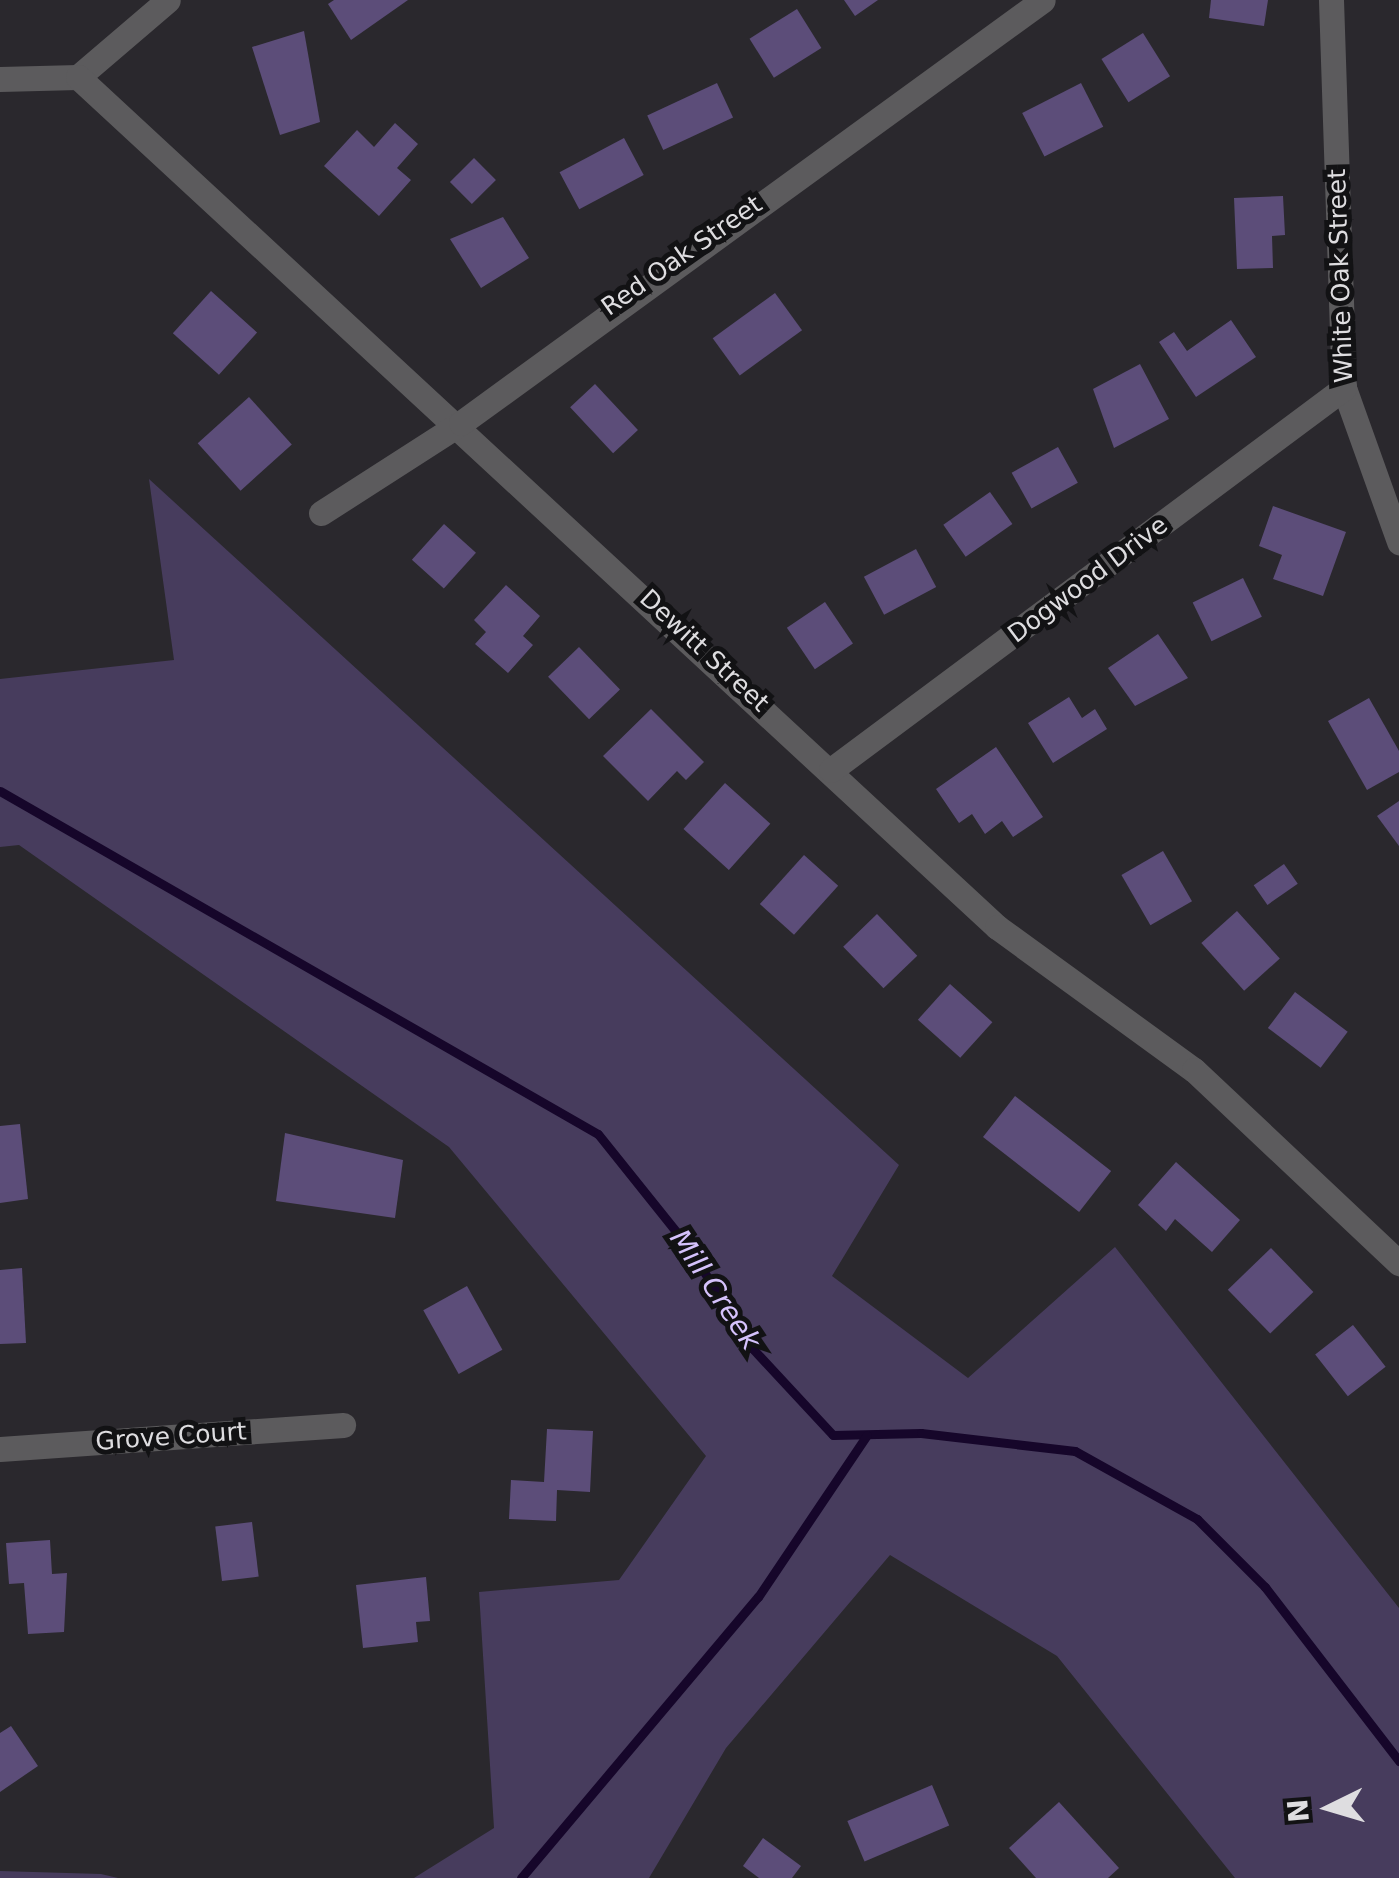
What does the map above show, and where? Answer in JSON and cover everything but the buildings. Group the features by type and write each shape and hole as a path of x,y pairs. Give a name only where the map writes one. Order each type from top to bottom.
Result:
{"street":[{"path":"0,79 78,77 168,0"},
{"name":"Red Oak Street","path":"321,513 461,422 1043,0"},
{"name":"White Oak Street","path":"1331,0 1344,388 1399,542"},
{"name":"Dewitt Street","path":"78,77 461,422 997,928 1194,1070 1399,1262"},
{"name":"Dogwood Drive","path":"830,770 1344,388"},
{"name":"Grove Court","path":"0,1449 343,1424"}],"shaded area":[{"path":"149,479 899,1165 832,1276 968,1378 1115,1247 1399,1608 1399,1878 1235,1878 1057,1656 890,1555 726,1748 649,1878 414,1878 494,1828 479,1592 619,1580 706,1456 449,1147 19,845 0,847 0,679 174,660"},
{"path":"0,1871 101,1874 118,1878 0,1878"}],"waterway":[{"name":"Mill Creek","path":"0,791 598,1134 687,1245 753,1349 833,1435 921,1433 1075,1451 1197,1519 1265,1587 1399,1761"},
{"path":"521,1878 758,1597 867,1435"}]}
